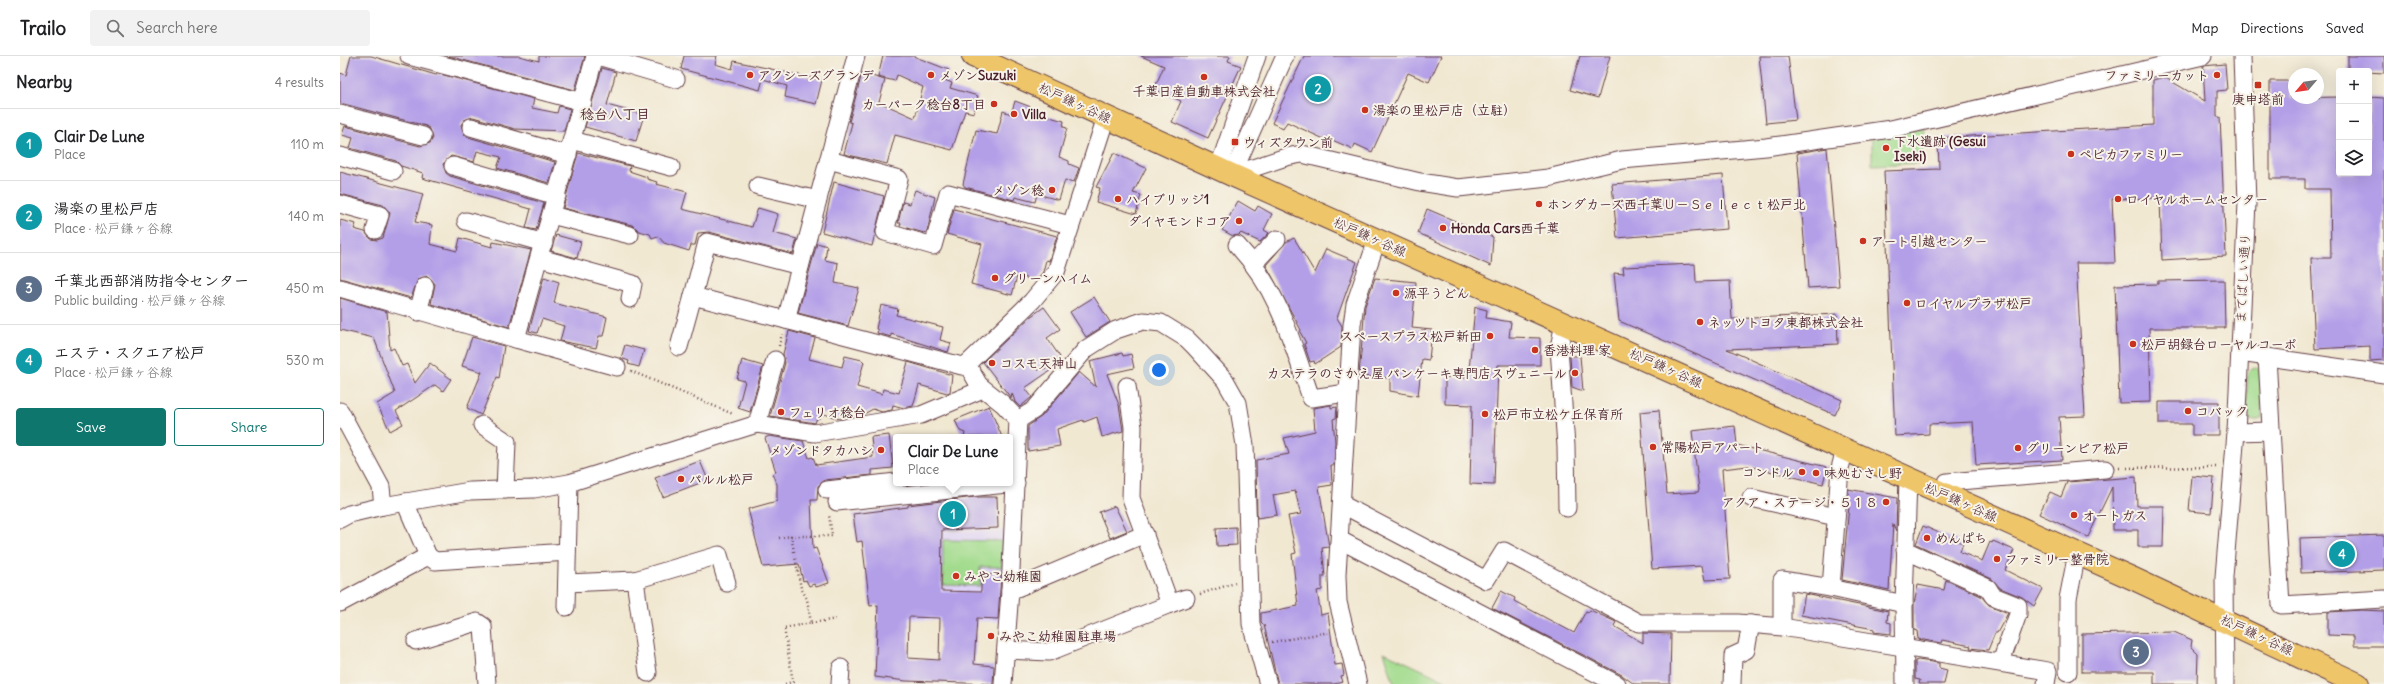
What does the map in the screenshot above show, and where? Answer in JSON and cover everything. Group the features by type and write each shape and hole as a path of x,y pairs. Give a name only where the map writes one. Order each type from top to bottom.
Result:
{"main road":[{"name":"松戸鎌ヶ谷線","path":"973,56 1225,172 1564,323 1941,494 2077,553 2224,620 2358,684"}],"street":[{"path":"409,56 433,59 583,102"},
{"path":"516,339 596,56 676,79"},
{"path":"786,320 856,56"},
{"path":"1225,172 1257,56"},
{"path":"1225,172 1285,56"},
{"path":"1225,172 1302,154 1420,182 1458,188 1548,178 1622,160 1766,147 1891,129 2203,56"},
{"name":"まてばしい通り","path":"2225,684 2224,577 2236,432 2247,203 2242,56"},
{"path":"340,114 423,136"},
{"path":"693,296 962,366 967,364 1032,301 1056,272 1106,117"},
{"path":"470,127 671,167"},
{"path":"340,156 393,171"},
{"path":"829,160 898,179 885,232 933,246 948,193 1070,225"},
{"path":"453,166 557,196"},
{"path":"758,186 818,200"},
{"path":"340,204 380,215 375,230"},
{"path":"552,215 630,236"},
{"path":"466,221 542,251 633,284 630,299"},
{"path":"1254,263 1277,239"},
{"path":"1358,684 1344,630 1338,595 1337,575 1343,504 1347,394 1356,304 1377,240"},
{"path":"679,347 707,242 800,266"},
{"path":"1237,245 1254,263 1283,315 1311,398 1347,394"},
{"path":"418,312 425,286"},
{"path":"340,288 418,312 617,367"},
{"path":"1018,420 1034,410 1086,349 1116,330 1143,321 1155,322 1161,323 1187,339 1225,380 1238,403 1245,445 1248,582 1251,624 1268,684"},
{"path":"1564,323 1559,348 1566,446 1567,508"},
{"path":"2240,353 2384,374"},
{"path":"2267,357 2281,605 2384,599"},
{"path":"754,425 775,360"},
{"path":"967,364 983,389 1003,404 1018,420 1009,571 1010,591 1003,684"},
{"path":"1006,650 1048,652 1178,601 1145,534 1131,498 1133,427 1127,386"},
{"path":"340,519 349,514 383,506 470,491 534,489 569,483 754,425 815,434 920,415 983,389"},
{"path":"340,411 381,487 383,506"},
{"path":"482,425 507,442 505,490"},
{"path":"2236,432 2271,431"},
{"path":"1831,588 1840,468 1845,450"},
{"path":"1941,494 1947,482 2105,469"},
{"path":"1904,684 1905,550 1908,479"},
{"path":"566,607 569,483"},
{"path":"893,483 832,496 915,486"},
{"path":"1751,498 1836,517"},
{"path":"405,502 428,556 435,560 567,552"},
{"path":"1343,504 1486,580 1504,551 1639,623 1751,624 1782,627 1905,649 2001,662 2048,671 2046,684"},
{"path":"1010,591 1145,534"},
{"path":"1340,540 1617,684"},
{"path":"1905,550 1988,588 1993,596 2018,606 2018,614 2001,662"},
{"path":"2068,672 2068,600 2077,553"},
{"path":"567,583 635,580 719,555 728,583"},
{"path":"340,603 428,556"},
{"path":"635,580 648,673"},
{"path":"1782,627 1782,580 1831,588 1904,604"},
{"path":"416,642 477,622 483,626 487,684"},
{"path":"1732,684 1733,656 1746,650 1751,624"}],"path":[{"path":"775,360 786,320"},
{"path":"617,367 751,421 754,425"},
{"path":"2105,469 2219,467"},
{"path":"791,536 801,588 807,599 812,623"},
{"path":"779,538 791,536 832,536"},
{"path":"1178,601 1235,583 1248,582"},
{"path":"785,684 793,682 784,628 837,619"},
{"path":"1257,645 1344,630"}],"shaded area":[{"name":"みやこ幼稚園","path":"1006,530 1002,622 907,620 909,532"}],"green space":[{"path":"1924,128 1921,163 1872,165 1872,138"},
{"path":"2256,367 2260,370 2262,418 2256,421 2249,420 2246,412 2248,372 2252,368"},
{"path":"943,540 1002,541 1002,567 980,567 980,586 943,585"},
{"path":"1384,652 1452,684 1394,684"}],"building":[{"path":"351,56 371,56 436,75 440,74 534,99 532,108 557,113 559,106 570,109 564,131 515,129 473,117 464,120 461,125 464,134 468,137 555,162 549,183 497,168 501,157 477,151 474,162 451,156 443,164 446,173 450,176 544,203 536,230 526,228 531,209 422,178 423,173 401,166 396,161 350,148 353,138 342,135 345,126 420,146 430,143 433,138 430,129 426,126 340,103 340,73 346,75"},
{"path":"448,56 519,56 539,61 539,56 585,56 575,90"},
{"path":"684,56 717,56 715,64 732,69 734,61 822,80 816,104 785,97 787,86 763,79 760,90 681,69"},
{"path":"883,56 913,56 949,70 945,80 952,83 950,88 978,96 974,113 965,111 952,150 895,135 887,164 844,154 852,123 849,122 862,73 885,80 879,102 915,118 923,87 897,75 895,81 878,77"},
{"path":"1141,56 1230,56 1228,61 1241,66 1208,138 1172,122 1181,101 1154,89 1164,66"},
{"path":"1304,56 1441,56 1429,82 1408,73 1372,152 1355,144 1353,149 1325,137 1324,139 1287,122 1283,129 1272,123"},
{"path":"1580,56 1610,56 1598,98 1570,90"},
{"path":"1759,56 1788,56 1796,120 1766,123"},
{"path":"2348,56 2384,56 2384,73 2372,72 2372,68 2348,68"},
{"path":"2225,64 2227,90 2217,91 2217,117 2220,117 2226,256 2162,260 2160,198 2112,199 2115,263 2076,263 2085,416 2059,417 2062,460 1976,465 1973,422 1929,424 1929,434 1895,436 1884,171 1939,169 1938,138 2153,125 2153,80 2164,77 2205,101 2203,66"},
{"path":"602,68 616,72 607,105 644,115 636,141 585,127"},
{"path":"2270,81 2288,81 2288,104 2324,104 2324,97 2336,97 2336,176 2372,176 2372,97 2384,98 2384,360 2370,361 2370,346 2315,349 2311,258 2331,258 2330,189 2305,189 2305,179 2270,179"},
{"path":"1015,101 1031,107 1029,111 1064,121 1063,127 1067,128 1059,157 1069,161 1069,164 1079,168 1074,182 1065,180 1059,200 1037,194 1035,202 1015,197 1014,200 965,187 963,184 976,130 997,134 1003,111 1011,114"},
{"path":"1827,148 1839,286 1808,288 1797,153"},
{"path":"578,153 630,166 629,171 647,177 647,179 657,182 656,184 687,192 682,209 752,227 758,208 778,214 773,233 797,239 793,254 709,232 698,233 695,245 691,245 689,251 664,243 658,236 652,238 650,234 639,231 632,225 563,208"},
{"path":"1114,153 1146,168 1133,193 1141,195 1136,214 1096,202 1100,188 1096,187"},
{"path":"340,172 423,194 415,222 432,225 430,244 457,251 460,238 492,247 493,242 531,250 509,327 431,304 435,284 428,276 418,279 411,298 340,278 340,220 356,224 354,229 365,232 371,239 377,240 383,238 390,213 383,205 340,194"},
{"path":"1723,175 1727,229 1617,238 1612,184"},
{"path":"834,182 884,196 872,246 822,232"},
{"path":"915,190 935,197 927,232 924,233 900,226 901,223 898,223 903,202 910,204"},
{"path":"1238,201 1255,211 1258,206 1272,214 1264,230 1269,233 1260,242 1241,233 1233,236 1222,230"},
{"path":"954,209 1057,236 1049,261 1046,260 1043,272 1036,280 1017,276 1012,295 971,284 982,244 947,234"},
{"path":"1427,209 1493,237 1491,266 1418,233"},
{"path":"556,235 581,242 577,258 551,251"},
{"path":"1294,238 1315,273 1326,249 1357,262 1337,318 1342,326 1341,347 1315,364 1314,361 1310,362 1304,344 1306,343 1300,332 1301,330 1266,265 1286,242"},
{"path":"817,243 827,246 825,260 838,263 835,283 859,288 848,326 798,313"},
{"path":"1695,264 1696,282 1730,281 1732,319 1837,314 1838,344 1727,349 1842,400 1835,415 1619,321 1614,273 1624,274 1623,267"},
{"path":"544,277 559,282 554,303 607,317 603,336 599,336 596,348 560,341 564,326 542,319 537,333 529,331"},
{"path":"1375,278 1416,282 1412,328 1432,330 1429,360 1422,359 1418,396 1390,391 1390,378 1359,376 1365,306"},
{"path":"2224,280 2225,328 2149,328 2151,402 2119,403 2115,285 2158,284 2158,281"},
{"path":"1094,297 1110,322 1086,337 1070,312"},
{"path":"340,298 387,312 390,350 394,348 402,366 407,364 415,383 430,363 451,379 443,391 435,385 396,411 403,424 390,431 377,404 395,393 374,338 340,330"},
{"path":"881,305 898,309 896,315 943,327 940,340 951,343 948,352 891,334 891,337 877,333 878,330 876,329"},
{"path":"1044,307 1060,329 1047,338 1060,357 1038,370 1057,366 1025,388 1032,397 1020,407 1015,402 1012,393 1011,398 983,362 1030,317"},
{"path":"1475,307 1487,310 1486,318 1511,322 1509,337 1540,338 1540,365 1498,365 1494,485 1470,484 1472,405 1445,404 1445,377 1465,378 1465,370 1469,370"},
{"path":"789,331 815,338 809,359 842,367 845,356 862,360 864,362 857,387 882,394 883,389 899,393 908,362 952,375 950,392 947,393 919,385 913,406 904,408 893,405 892,410 882,412 873,409 862,415 840,419 821,413 820,418 817,418 815,423 770,416 785,363 783,354"},
{"path":"472,337 504,346 499,378 497,377 481,415 467,408 482,372 462,366"},
{"path":"625,345 644,350 639,367 628,364 629,361 621,358"},
{"path":"1122,353 1123,356 1131,354 1134,368 1107,374 1119,405 1123,431 1102,437 1097,417 1057,429 1060,446 1028,451 1028,426 1042,416 1079,372 1096,387 1090,361"},
{"path":"1570,356 1580,356 1583,391 1572,387"},
{"path":"742,360 763,366 750,412 738,408 745,381 737,379"},
{"path":"2159,402 2219,402 2219,435 2192,435 2192,424 2159,424"},
{"path":"1331,405 1331,408 1337,407 1336,418 1333,419 1335,442 1334,465 1331,465 1332,485 1319,487 1329,547 1322,548 1325,576 1322,576 1322,590 1317,591 1321,615 1328,613 1335,665 1342,664 1344,675 1341,676 1343,682 1334,684 1278,684 1264,625 1261,622 1261,613 1298,606 1292,554 1296,553 1288,516 1301,514 1295,491 1273,495 1277,515 1257,518 1256,460 1289,454 1284,438 1315,431 1313,408"},
{"path":"989,406 1001,434 965,434 960,431 955,420"},
{"path":"1659,410 1667,494 1698,492 1699,490 1692,431 1735,426 1737,445 1827,467 1823,484 1748,466 1722,469 1730,579 1705,580 1702,566 1652,569 1640,412"},
{"path":"889,435 893,468 872,470 872,475 825,480 818,486 817,500 811,500 813,549 816,548 829,583 816,587 814,584 809,586 806,580 803,581 799,564 763,567 748,509 777,501 777,484 772,474 776,472 765,438 769,436 803,441 809,458 813,457 816,465 873,457 871,437"},
{"name":"パルル松戸","path":"700,461 708,480 663,497 655,478"},
{"path":"2192,476 2214,478 2211,513 2189,511"},
{"path":"2136,477 2137,506 2164,506 2163,547 2138,547 2138,530 2113,530 2112,487 2088,537 2039,514 2050,492 2061,497 2067,482"},
{"path":"1848,489 1897,498 1896,531 1893,524 1889,590 1842,580 1849,506"},
{"path":"975,497 997,497 998,528 942,530 941,591 981,592 981,574 1001,575 998,619 977,618 974,664 994,666 993,684 906,681 875,677 878,605 870,606 862,541 857,542 853,514 908,507 908,505","holes":["909,617 940,618 939,660 908,658"]},
{"path":"1115,506 1127,531 1110,538 1099,512"},
{"path":"1923,526 1963,543 1960,552 1982,561 1990,542 1992,543 1993,541 2014,550 2005,570 2043,589 2034,606 2022,597 2000,588 1992,579 1916,544"},
{"path":"1236,527 1237,545 1217,546 1216,528"},
{"path":"2384,535 2384,570 2301,573 2300,538"},
{"path":"1946,580 1981,596 1989,605 2008,613 1997,633 1995,633 1988,650 1970,648 1971,646 1942,640 1941,643 1918,639 1917,631 1914,630 1914,604 1918,585 1944,590"},
{"path":"1501,591 1515,598 1514,601 1574,633 1586,611 1589,612 1590,610 1616,622 1614,626 1643,643 1643,633 1671,634 1670,684 1634,684 1622,675 1492,608"},
{"path":"1805,594 1888,611 1887,622 1891,623 1891,634 1874,632 1874,629 1801,615"},
{"path":"2361,610 2384,611 2384,646 2354,646 2354,636 2328,635 2328,612"},
{"path":"2174,632 2192,640 2191,647 2198,654 2197,684 2154,684 2154,672 2082,672 2082,634"},
{"path":"1918,660 1939,663 1939,668 1947,670 1944,684 1919,684 1920,680 1915,679 1915,661"}],"place":[{"name":"アクシーズグランデ","path":"750,75"},
{"name":"メゾンSuzuki","path":"931,75"},
{"name":"ファミリーカット","path":"2217,75"},
{"name":"千葉日産自動車株式会社","path":"1204,77"},
{"name":"庚申塔前","path":"2258,85"},
{"name":"湯楽の里松戸店","path":"1318,89"},
{"name":"カーパーク稔台8丁目","path":"994,104"},
{"name":"湯楽の里松戸店（立駐）","path":"1365,110"},
{"name":"Villa","path":"1014,114"},
{"name":"ウィズタウン前","path":"1235,142"},
{"name":"下水遺跡 (Gesui Iseki)","path":"1886,148"},
{"name":"ペピカファミリー","path":"2071,154"},
{"name":"メゾン稔","path":"1052,190"},
{"name":"ハイブリッジ1","path":"1118,199"},
{"name":"ロイヤルホームセンター","path":"2118,199"},
{"name":"ホンダカーズ西千葉Ｕ－Ｓｅｌｅｃｔ松戸北","path":"1539,204"},
{"name":"ダイヤモンドコア","path":"1239,221"},
{"name":"Honda Cars西千葉","path":"1443,228"},
{"name":"アート引越センター","path":"1863,241"},
{"name":"グリーンハイム","path":"995,278"},
{"name":"源平うどん","path":"1396,293"},
{"name":"ロイヤルプラザ松戸","path":"1907,303"},
{"name":"ネッツトヨタ東都株式会社","path":"1700,322"},
{"name":"スペースプラス松戸新田","path":"1490,336"},
{"name":"松戸胡録台ローヤルコーポ","path":"2133,344"},
{"name":"香港料理 家","path":"1535,350"},
{"name":"コスモ天神山","path":"992,363"},
{"name":"カステラのさかえ屋 パンケーキ専門店スヴェニール","path":"1575,373"},
{"name":"コバック","path":"2188,411"},
{"name":"フェリオ稔台","path":"781,412"},
{"name":"松戸市立松ケ丘保育所","path":"1485,414"},
{"name":"常陽松戸アパート","path":"1653,447"},
{"name":"グリーンピア松戸","path":"2018,448"},
{"name":"メゾンドタカハシ","path":"881,450"},
{"name":"コンドル","path":"1802,472"},
{"name":"味処むさし野","path":"1816,473"},
{"name":"パルル松戸","path":"681,479"},
{"name":"アクア・ステージ・５１８","path":"1886,502"},
{"name":"Clair De Lune","path":"953,514"},
{"name":"オートガス","path":"2074,515"},
{"name":"めんぱち","path":"1927,538"},
{"name":"エステ・スクエア松戸","path":"2342,554"},
{"name":"ファミリー整骨院","path":"1997,559"},
{"name":"みやこ幼稚園","path":"956,576"},
{"name":"みやこ幼稚園駐車場","path":"991,636"},
{"name":"千葉北西部消防指令センター","path":"2136,652"}],"district":[{"name":"稔台八丁目","path":"615,114"}]}
